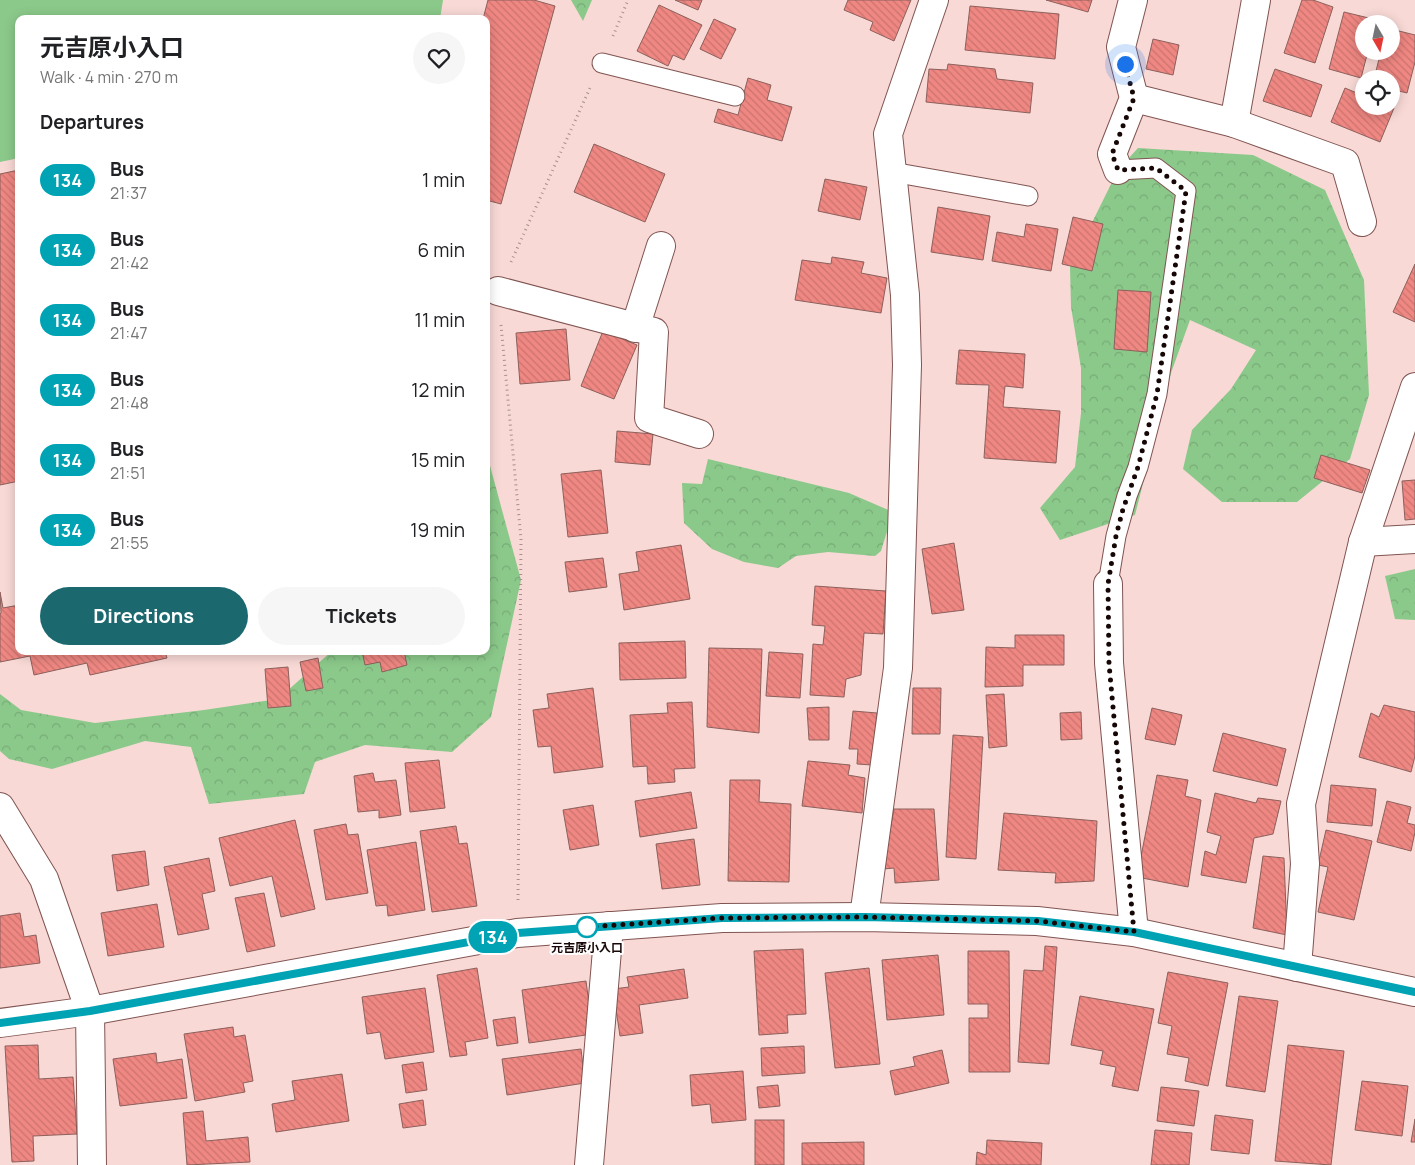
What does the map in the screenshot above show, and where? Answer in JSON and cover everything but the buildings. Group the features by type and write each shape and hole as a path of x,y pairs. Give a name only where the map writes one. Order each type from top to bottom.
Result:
{"street":[{"path":"864,917 898,668 907,365 905,295 888,134 934,0"},
{"path":"1118,170 1112,154 1134,98 1121,47 1133,0"},
{"path":"1234,123 1256,0"},
{"path":"1134,98 1234,123 1346,163 1362,222"},
{"path":"635,328 661,246"},
{"path":"498,291 654,332 649,418 699,434"},
{"path":"1297,968 1305,864 1301,804 1363,542 1415,387"},
{"path":"1363,542 1415,539"},
{"path":"1108,584 1109,664 1134,932"},
{"path":"0,807 44,879 90,1011 92,1165"},
{"path":"0,1023 90,1011 518,933 722,918 864,917 1038,921 1134,932 1415,992"},
{"path":"589,1165 609,926"}],"lane":[{"path":"602,63 735,96"},
{"path":"1108,584 1126,496 1138,467 1157,394 1186,191 1156,168 1118,170"},
{"path":"892,172 1028,196"}],"path":[{"path":"518,933 521,539 498,291 602,63 628,0"}],"green space":[{"path":"0,0 443,0 441,15 15,15 15,159 0,162"},
{"path":"571,0 592,0 583,21"},
{"path":"1138,148 1253,155 1325,190 1364,280 1369,395 1350,459 1297,502 1222,502 1183,469 1192,430 1231,389 1256,350 1190,320 1171,373 1135,515 1060,540 1040,508 1075,467 1081,413 1081,368 1071,307 1070,267 1118,170"},
{"path":"708,459 849,493 893,512 881,551 875,556 828,552 796,556 778,568 744,562 712,549 684,523 682,483 702,484"},
{"path":"490,466 521,580 491,717 452,752 365,745 315,762 304,794 209,804 191,747 145,741 52,769 9,759 0,751 0,694 21,710 95,723 278,699 328,655 490,655"},
{"path":"1415,569 1415,620 1395,619 1385,576"}],"bus line":[{"name":"134","path":"0,1023 90,1011 518,933 722,918 864,917 1038,921 1134,932 1415,992"}],"place":[{"name":"元吉原小入口","path":"587,927"}],"route":[{"path":"587,927 722,918 864,917 1038,921 1134,932 1109,664 1108,584 1116,536 1126,496 1138,467 1157,394 1186,191 1156,168 1118,170 1112,154 1134,98 1125,64"}]}
